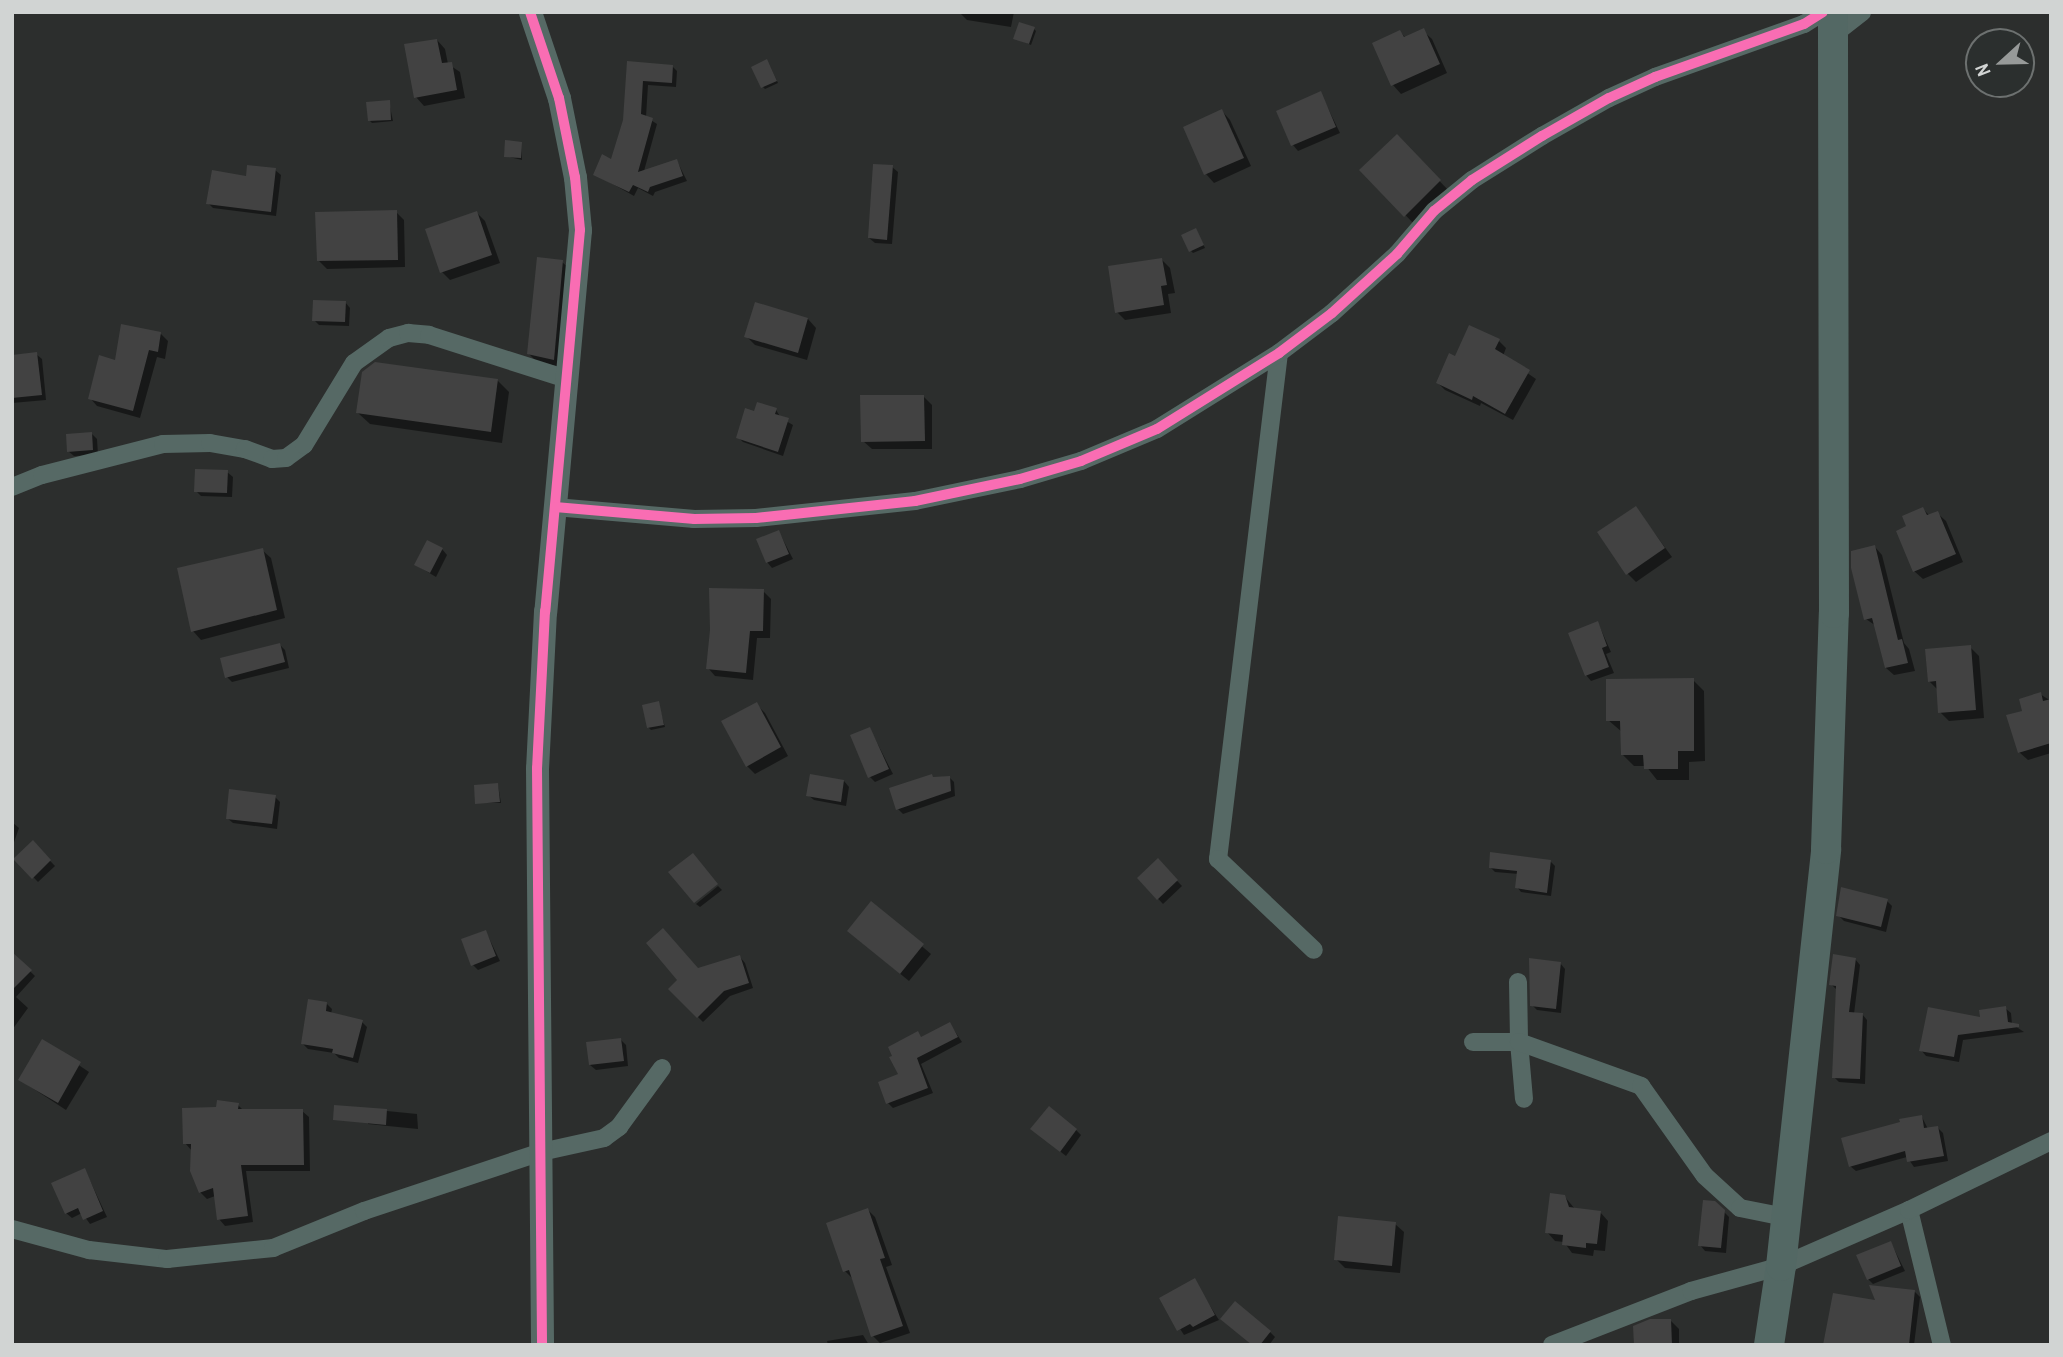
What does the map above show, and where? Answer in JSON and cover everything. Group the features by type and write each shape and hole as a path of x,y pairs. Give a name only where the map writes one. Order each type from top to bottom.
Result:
{"main road":[{"path":"1769,1345 1781,1266 1826,849 1834,613 1830,20"}],"street":[{"path":"530,12 559,98 575,177 580,230 564,378 545,611 537,768 542,1345"},
{"path":"555,508 694,519 756,518 915,501 1020,479 1081,461 1157,429 1279,353 1332,313 1397,254 1434,211 1472,180 1609,98 1656,77 1804,24 1862,12"},
{"path":"12,487 91,461 163,444 209,443 245,449 272,459 286,458 304,445 354,363 389,338 408,333 429,335 564,378"},
{"path":"1279,353 1218,859 1314,950"},
{"path":"1518,982 1524,1099"},
{"path":"1473,1042 1519,1042 1641,1086 1705,1176 1740,1209 1785,1217"},
{"path":"12,1229 89,1250 167,1259 245,1253 285,1244 364,1212 541,1152 604,1138 619,1127 662,1068"},
{"path":"1552,1345 1691,1291 1781,1266 1909,1210 2051,1141"},
{"path":"1909,1210 1942,1345"}],"building":[{"path":"1019,22 1035,27 1029,44 1013,39"},
{"path":"1424,28 1440,64 1391,86 1372,43 1400,30 1404,37"},
{"path":"437,39 442,63 452,62 457,90 414,98 404,44"},
{"path":"767,59 777,81 761,88 751,67"},
{"path":"627,61 673,65 672,83 643,81 641,114 653,118 638,172 677,159 683,176 650,187 648,192 633,185 629,192 593,175 602,154 611,159 623,120"},
{"path":"1321,91 1336,127 1291,146 1276,111"},
{"path":"390,100 391,120 368,121 366,102"},
{"path":"1222,109 1244,158 1204,175 1183,127"},
{"path":"1397,134 1441,180 1404,217 1359,170"},
{"path":"505,140 522,142 521,158 504,157"},
{"path":"873,164 893,165 887,240 868,238"},
{"path":"247,165 276,168 271,212 206,204 212,170 246,176"},
{"path":"397,210 398,260 317,261 315,212"},
{"path":"477,211 492,255 440,273 425,229"},
{"path":"1196,228 1204,245 1189,252 1181,235"},
{"path":"537,257 563,260 554,360 527,354"},
{"path":"1162,258 1167,285 1161,286 1164,305 1115,313 1108,266"},
{"path":"313,300 346,301 345,322 312,321"},
{"path":"755,302 808,318 798,353 744,337"},
{"path":"121,324 161,332 158,352 149,350 133,411 88,399 99,355 115,360"},
{"path":"1469,325 1500,339 1495,349 1530,370 1505,414 1473,396 1472,400 1436,383 1449,353 1455,356"},
{"path":"37,352 42,395 12,398 12,355"},
{"path":"375,362 498,379 491,432 356,413 362,372"},
{"path":"860,395 924,395 925,441 861,442"},
{"path":"757,402 777,408 775,414 789,418 778,452 736,438 745,408 754,411"},
{"path":"92,432 93,450 67,452 66,434"},
{"path":"195,469 228,470 227,493 194,492"},
{"path":"1636,506 1665,548 1626,575 1597,532"},
{"path":"1923,507 1927,515 1938,511 1956,554 1913,572 1896,531 1906,526 1902,516"},
{"path":"779,530 789,554 766,563 756,539"},
{"path":"427,540 443,548 430,573 414,565"},
{"path":"1875,545 1898,640 1902,639 1908,663 1885,668 1872,618 1864,620 1851,568 1851,551"},
{"path":"263,548 277,610 191,632 177,568"},
{"path":"709,588 764,589 763,631 750,631 746,673 706,669 710,630"},
{"path":"1598,621 1607,646 1602,648 1609,667 1585,676 1568,633"},
{"path":"280,643 285,662 225,678 220,658"},
{"path":"1971,645 1976,710 1938,713 1936,681 1928,682 1925,649"},
{"path":"1694,678 1694,751 1678,751 1678,769 1644,769 1643,755 1621,755 1620,721 1606,721 1606,679"},
{"path":"2041,692 2043,701 2051,699 2051,743 2018,753 2006,715 2022,711 2019,699"},
{"path":"659,701 664,725 647,728 642,705"},
{"path":"757,702 781,747 746,767 721,721"},
{"path":"870,727 889,769 868,778 850,735"},
{"path":"810,774 844,780 841,802 806,796"},
{"path":"932,774 933,777 950,776 951,791 896,810 889,788"},
{"path":"498,783 500,802 475,804 474,785"},
{"path":"229,789 276,795 272,824 226,819"},
{"path":"33,840 51,860 32,879 13,859"},
{"path":"1490,852 1551,860 1547,893 1515,888 1517,871 1489,868"},
{"path":"693,853 718,884 694,903 668,872"},
{"path":"1158,858 1178,880 1157,900 1137,878"},
{"path":"1841,887 1888,899 1881,927 1836,916"},
{"path":"871,901 924,944 900,974 847,931"},
{"path":"663,928 698,968 740,955 749,983 724,991 697,1018 668,989 677,980 646,943"},
{"path":"486,930 496,956 471,966 461,939"},
{"path":"12,952 32,970 12,990"},
{"path":"1833,954 1856,958 1849,1012 1863,1013 1860,1079 1832,1078 1836,986 1829,985"},
{"path":"1529,958 1561,962 1556,1009 1530,1006"},
{"path":"308,999 327,1002 326,1011 363,1020 353,1058 332,1053 333,1049 301,1044"},
{"path":"2006,1006 2008,1022 2019,1024 2019,1027 1958,1035 1954,1057 1919,1051 1928,1007 1980,1017 1979,1010"},
{"path":"950,1022 958,1037 917,1058 928,1088 886,1104 878,1082 898,1074 889,1057 892,1056 888,1047 918,1031 921,1037"},
{"path":"621,1038 624,1061 589,1065 586,1042"},
{"path":"42,1039 81,1062 58,1103 18,1080"},
{"path":"217,1100 239,1103 238,1109 303,1109 304,1165 241,1165 248,1216 217,1220 213,1188 199,1193 190,1171 191,1144 183,1144 182,1108 216,1107"},
{"path":"334,1105 387,1109 386,1125 333,1120"},
{"path":"1049,1106 1077,1129 1060,1152 1030,1129"},
{"path":"1922,1115 1924,1128 1938,1126 1944,1156 1907,1162 1905,1151 1849,1167 1841,1138 1900,1122 1899,1119"},
{"path":"85,1168 103,1211 83,1220 78,1208 65,1214 51,1183"},
{"path":"1550,1193 1565,1195 1569,1207 1601,1211 1597,1244 1586,1243 1586,1248 1562,1245 1563,1235 1545,1233"},
{"path":"1703,1200 1715,1201 1725,1210 1721,1248 1698,1246"},
{"path":"868,1208 885,1258 880,1259 903,1326 871,1337 849,1270 843,1272 826,1223"},
{"path":"1338,1216 1396,1222 1392,1266 1334,1260"},
{"path":"1891,1241 1901,1266 1867,1280 1856,1255"},
{"path":"1195,1278 1215,1315 1193,1327 1190,1324 1177,1331 1159,1298"},
{"path":"1869,1285 1915,1290 1909,1345 1823,1345 1833,1293 1875,1300"},
{"path":"1235,1301 1271,1331 1260,1345 1252,1345 1220,1319"},
{"path":"1650,1319 1671,1319 1672,1345 1634,1345 1633,1326"}],"cycle path":[{"path":"530,12 559,98 575,177 580,230 545,611 537,768 542,1345"},
{"path":"555,507 694,519 756,518 915,501 1020,479 1081,461 1157,429 1279,353 1332,313 1397,254 1434,211 1472,180 1542,136 1609,98 1655,77 1804,24 1823,12"}]}
